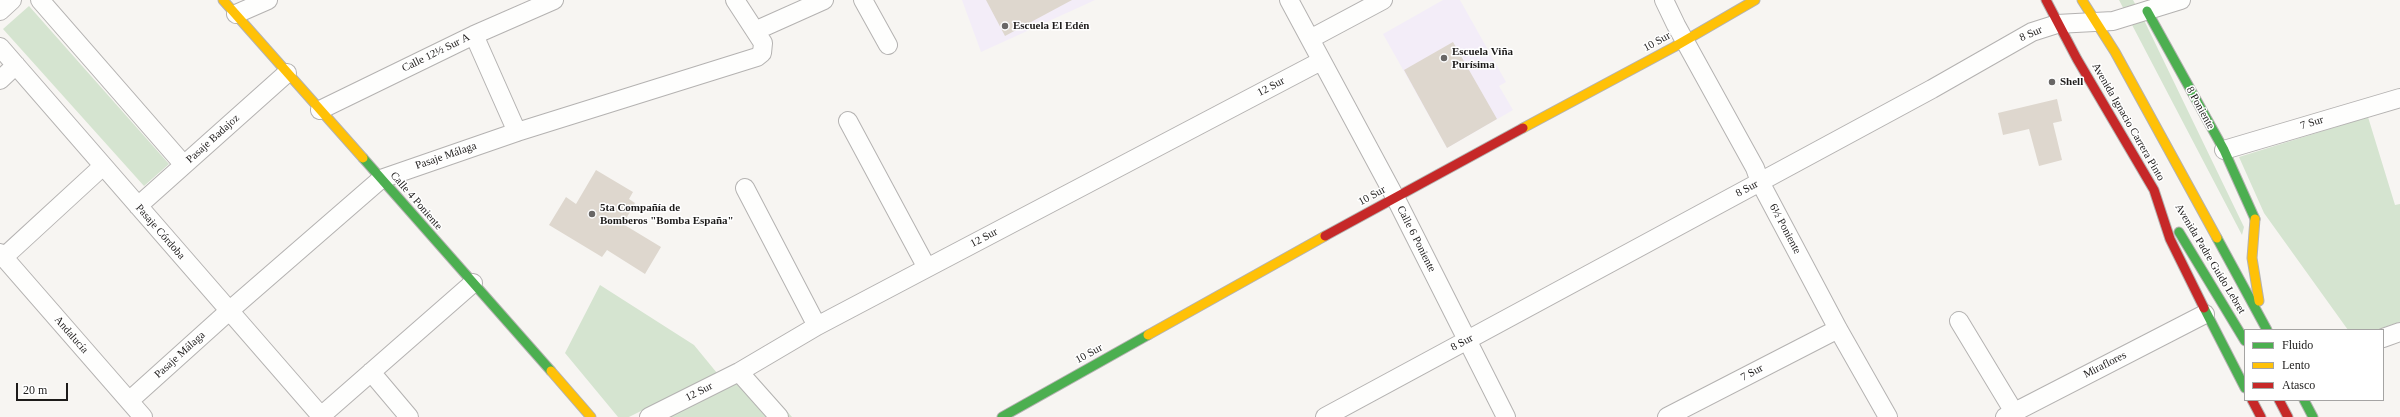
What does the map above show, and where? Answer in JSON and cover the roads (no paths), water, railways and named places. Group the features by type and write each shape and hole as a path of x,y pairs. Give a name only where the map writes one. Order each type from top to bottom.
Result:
{"street":[{"path":"0,11 12,0"},
{"path":"40,0 184,165"},
{"name":"Calle 4 Poniente","path":"223,0 591,417"},
{"path":"236,14 268,0"},
{"name":"Calle 12½ Sur A","path":"320,110 474,35 554,0"},
{"path":"736,0 756,30 824,0"},
{"path":"863,0 888,45"},
{"name":"Calle 6 Poniente","path":"1289,0 1395,197 1506,417"},
{"path":"1310,39 1383,0"},
{"name":"6½ Poniente","path":"1664,0 1684,40 1755,168 1760,182 1838,329 1888,417"},
{"name":"10 Sur","path":"1002,417 1395,197 1755,0"},
{"name":"Avenida Ignacio Carrera Pinto","path":"2046,0 2057,24 2154,190 2170,239 2205,314 2244,386"},
{"name":"Avenida Ignacio Carrera Pinto","path":"2082,0 2096,21 2265,326"},
{"name":"8 Sur","path":"1325,417 1932,89 2025,35 2057,24 2113,21 2143,5 2181,0"},
{"name":"8 Poniente","path":"2143,5 2224,150 2255,218 2254,274 2265,326"},
{"name":"Pasaje Málaga","path":"129,401 229,311 381,179 517,132 751,61 762,53 763,43 756,30"},
{"path":"474,35 517,132"},
{"name":"Pasaje Córdoba","path":"0,47 320,416"},
{"name":"12 Sur","path":"649,417 739,372 817,326 1321,61"},
{"path":"0,80 16,65"},
{"name":"Pasaje Badajoz","path":"138,206 287,73"},
{"name":"7 Sur","path":"2224,150 2400,98"},
{"path":"848,121 926,268"},
{"path":"2,255 103,166"},
{"path":"745,188 817,326"},
{"name":"Avenida Padre Guido Lebret","path":"2154,190 2244,339"},
{"name":"Andalucía","path":"2,255 143,417"},
{"path":"320,416 473,283"},
{"name":"Miraflores","path":"2010,414 2205,314"},
{"path":"1959,321 2010,414"},
{"name":"7 Sur","path":"1667,417 1838,329"},
{"path":"2384,338 2400,332"},
{"path":"371,372 409,417"},
{"path":"739,372 779,417"},
{"path":"2253,401 2261,417"},
{"path":"2280,401 2288,417"},
{"path":"2305,401 2313,417"}],"place":[{"name":"Escuela El Edén","path":"1005,26"},
{"name":"Escuela Viña Purísima","path":"1444,58"},
{"name":"Shell","path":"2052,82"},
{"name":"5ta Compañía de Bomberos \"Bomba España\"","path":"592,214"}]}
